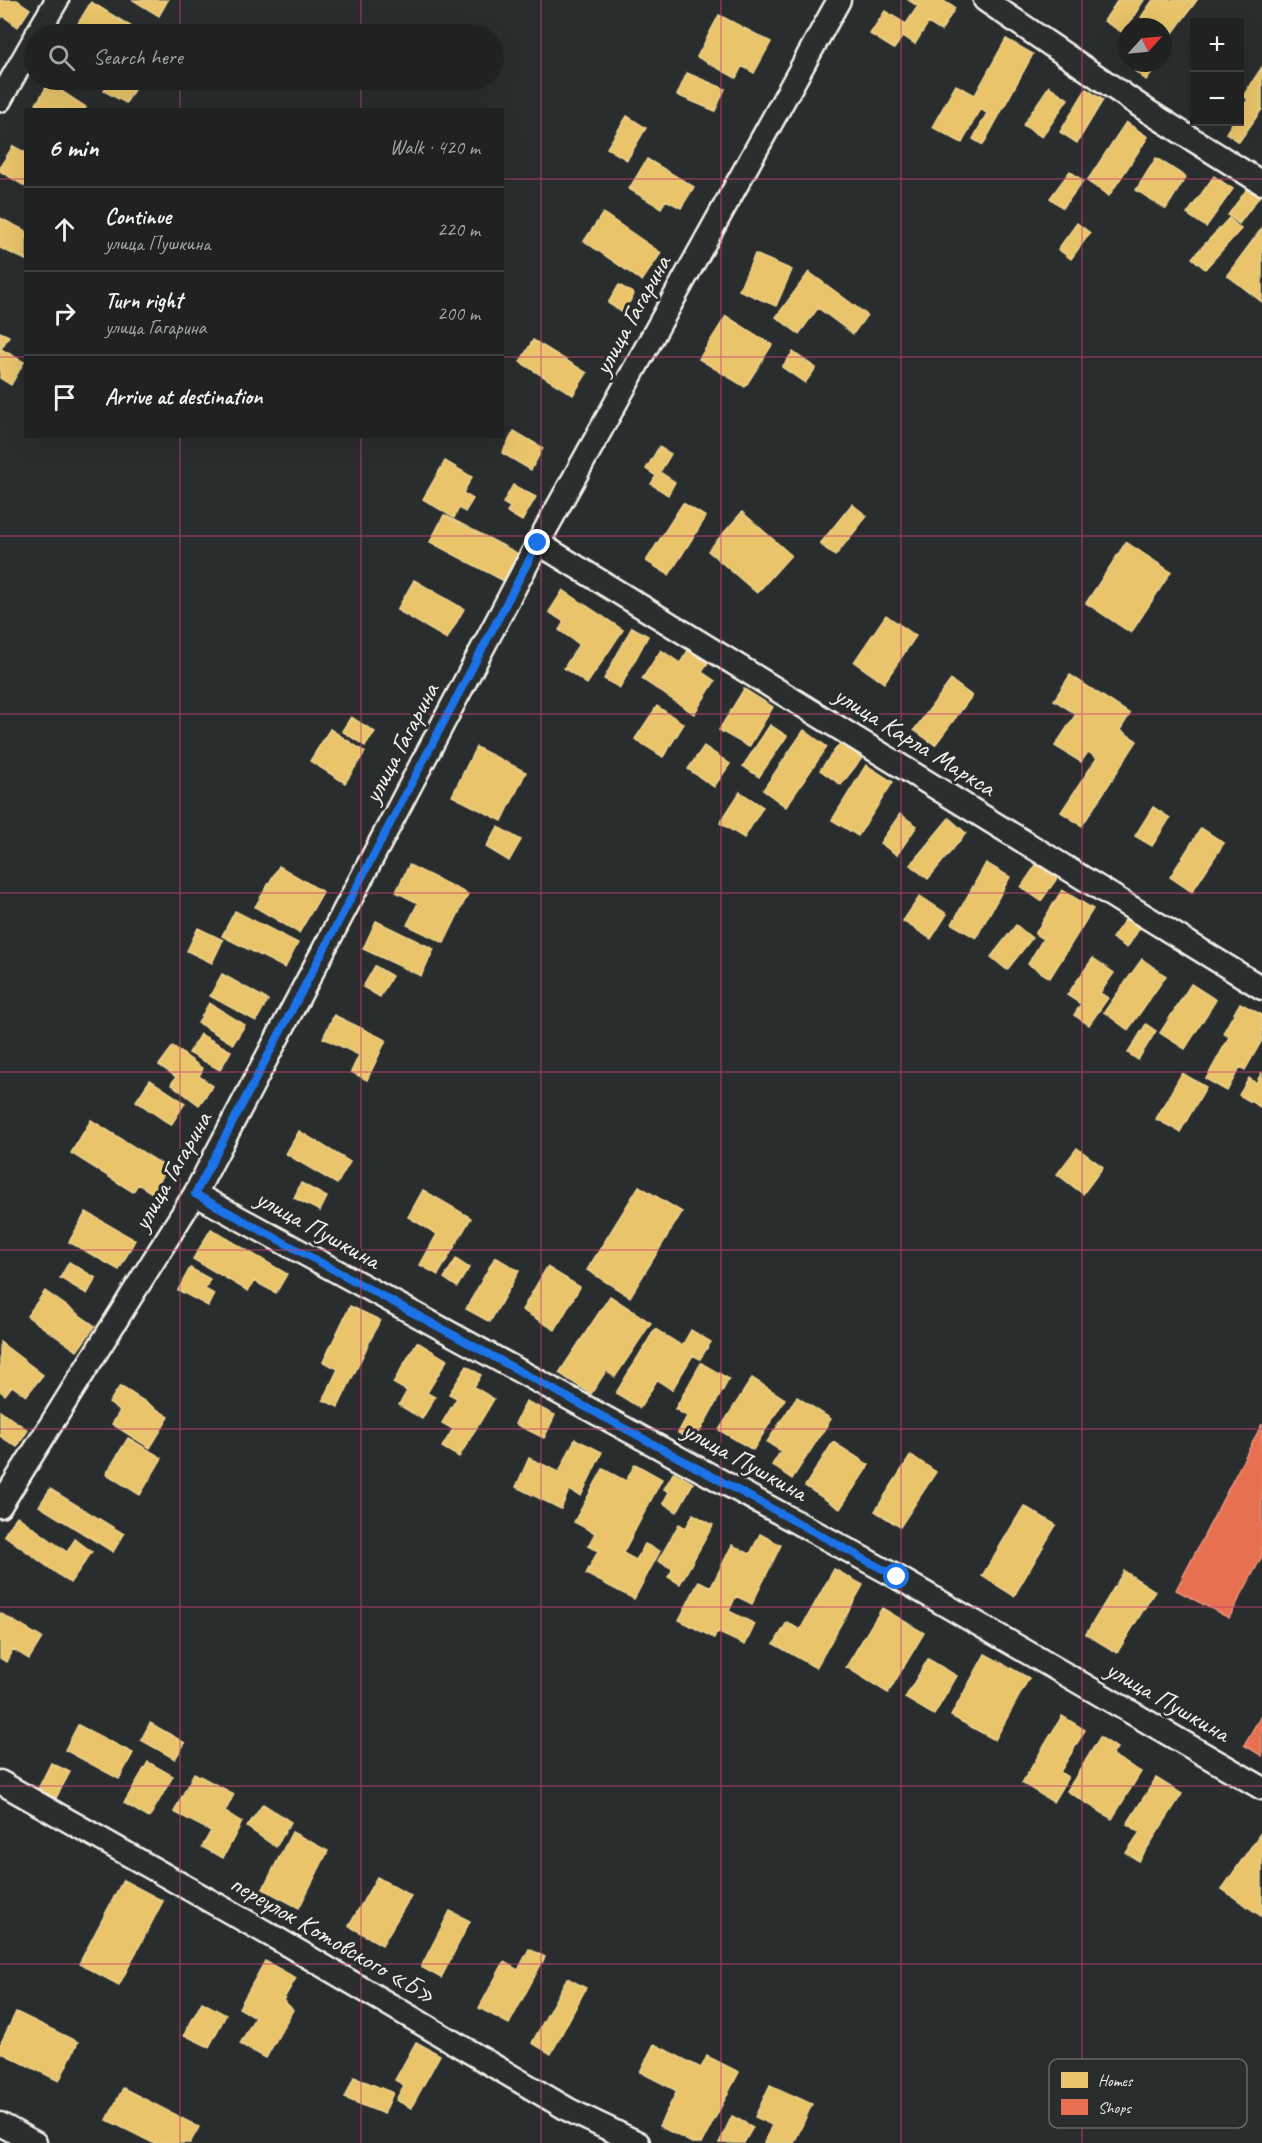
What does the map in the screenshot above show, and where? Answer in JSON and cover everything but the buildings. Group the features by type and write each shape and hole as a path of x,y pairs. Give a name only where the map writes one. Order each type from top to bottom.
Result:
{"street":[{"path":"43,24 57,0"},
{"name":"улица Гагарина","path":"0,1506 195,1194 538,543 839,0"},
{"path":"985,0 1149,112 1262,183"},
{"path":"0,100 24,58"},
{"name":"улица Карла Маркса","path":"538,543 1262,988"},
{"name":"улица Пушкина","path":"195,1194 897,1577 1262,1788"},
{"name":"переулок Котовского «Б»","path":"0,1782 281,1941 569,2110 638,2143"},
{"path":"0,2124 35,2143"}],"route":[{"path":"538,543 195,1194 897,1577"}]}
